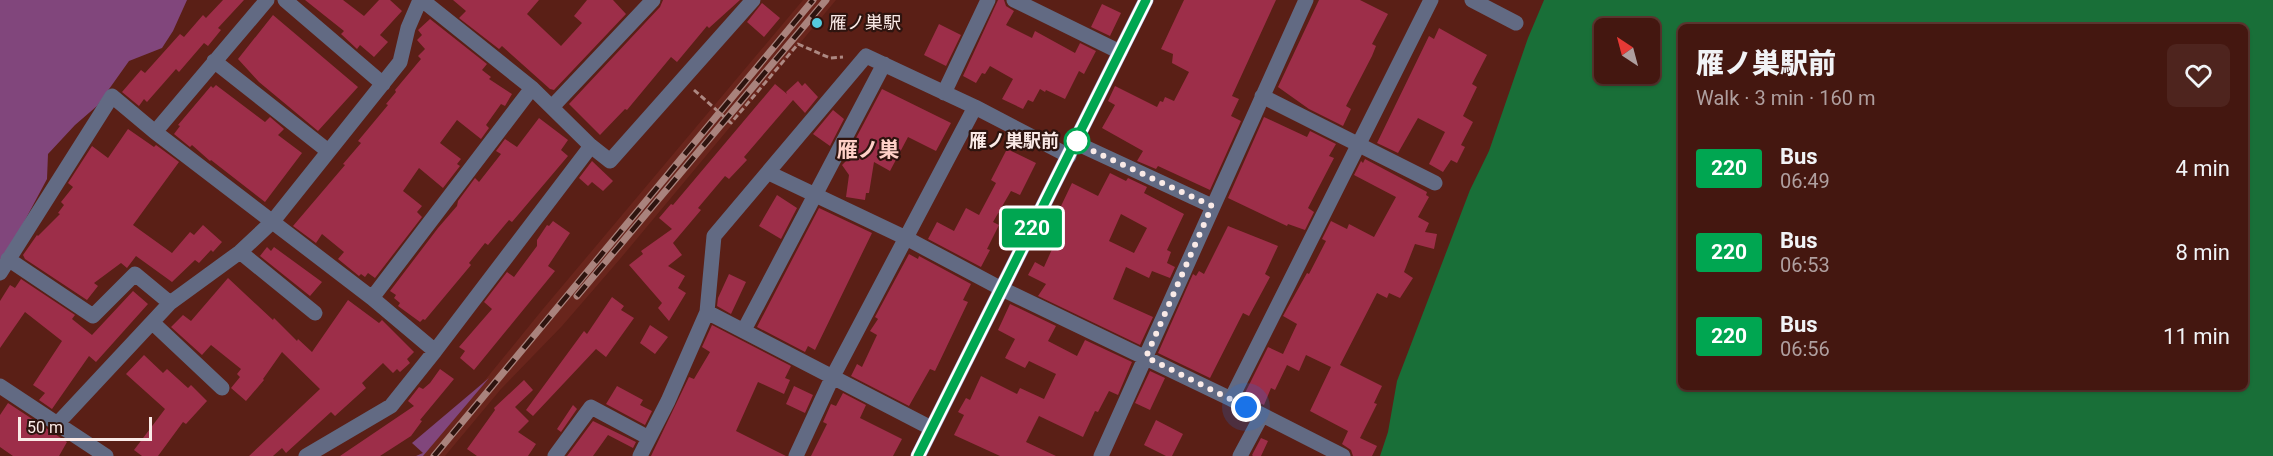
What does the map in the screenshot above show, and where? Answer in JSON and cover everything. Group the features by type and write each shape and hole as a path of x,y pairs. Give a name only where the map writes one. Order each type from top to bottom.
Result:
{"main road":[{"path":"918,456 1146,0"}],"street":[{"path":"155,132 267,0"},
{"path":"285,0 384,84"},
{"path":"57,424 170,303 240,252 273,222 400,62 408,28 421,0 532,88 591,146 610,161 753,0"},
{"path":"552,106 653,0"},
{"path":"944,93 988,0"},
{"path":"1014,0 1120,52"},
{"path":"1101,456 1306,0"},
{"path":"1232,399 1431,0"},
{"path":"1472,0 1516,23"},
{"path":"640,456 668,401 707,312 714,236 866,56 1073,150 1212,206"},
{"path":"214,61 328,151"},
{"path":"744,330 885,64"},
{"path":"372,298 532,88"},
{"path":"0,273 111,96 372,298 435,351"},
{"path":"1262,96 1435,183"},
{"path":"796,456 832,378 975,107"},
{"path":"306,456 391,406 591,146"},
{"path":"769,173 906,238 1000,288 1232,399 1343,456"},
{"path":"240,252 315,313"},
{"path":"8,259 93,316 135,274 170,303"},
{"path":"707,312 931,428"},
{"path":"153,323 222,388"},
{"path":"1,389 57,424 90,452 106,456"},
{"path":"555,456 591,407 649,438"},
{"path":"1240,456 1262,415"}],"path":[{"path":"682,79 731,123 798,44 830,58 866,56"}],"shaded area":[{"path":"0,0 187,0 173,31 162,48 129,61 97,106 75,125 48,154 47,179 0,267"},
{"path":"803,0 836,0 620,259 562,326 501,389 445,456 423,456 543,309"},
{"path":"1544,0 2273,0 2273,456 1380,456 1388,432 1397,381 1470,190 1489,151 1528,38"},
{"path":"489,378 423,456 416,456 423,453 412,443"}],"building":[{"path":"223,0 244,0 218,28 221,30 208,46 204,43 179,72 176,69 147,102 144,99 139,106 122,92 141,70 145,73 180,34 184,37 203,15 206,18"},
{"path":"305,0 343,0 364,16 379,0 390,0 402,11 380,35 388,42 374,57 360,45 357,49 341,34 344,31"},
{"path":"453,0 539,0 527,14 561,46 582,23 574,16 587,0 613,0 626,14 554,90 550,89 502,46 499,49 459,18 466,11"},
{"path":"663,0 740,0 709,28 707,26 677,62 671,57 627,110 625,109 600,135 569,104 660,7"},
{"path":"998,0 1004,0 1006,6 1014,11 1006,25 1032,38 1035,31 1075,53 1080,43 1096,51 1084,74 1079,71 1065,99 1040,89 1033,102 1028,100 1023,109 1002,99 1013,79 990,66 976,83 963,76"},
{"path":"1184,0 1276,0 1232,96 1239,99 1231,116 1241,121 1210,190 1158,166 1156,169 1137,161 1143,151 1102,128 1115,105 1108,101 1115,86 1157,107 1165,97 1174,101 1189,72 1172,63 1173,54 1161,49"},
{"path":"1319,0 1360,0 1388,14 1372,44 1376,46 1372,56 1346,106 1351,109 1343,126 1309,109 1278,87"},
{"path":"762,3 780,18 764,37 747,22"},
{"path":"1102,4 1121,13 1110,36 1091,27"},
{"path":"273,15 358,87 318,131 259,82 238,59"},
{"path":"430,19 487,64 482,70 491,77 489,79 512,94 505,106 501,104 486,125 489,128 481,139 457,120 440,143 461,159 457,164 460,166 443,188 419,168 403,191 422,206 417,212 422,217 375,278 368,273 365,277 361,274 359,276 338,259 344,252 322,234 316,243 293,226 345,165 343,164 361,143 358,141 388,105 386,104 396,92 395,90 421,59 418,56 425,49 417,40 422,35 418,30"},
{"path":"939,24 961,35 946,66 924,55"},
{"path":"1439,28 1487,55 1472,84 1477,87 1463,116 1473,122 1461,145 1465,147 1457,163 1451,160 1443,172 1429,164 1445,132 1418,118 1398,153 1377,143 1429,36 1434,39"},
{"path":"798,81 802,86 805,83 818,97 805,113 793,100 744,157 747,160 729,179 725,176 698,208 701,210 673,243 682,255 668,266 685,276 678,288 686,293 669,321 658,308 662,303 629,265 643,254 641,251 672,229 659,218 671,204 673,205 775,84 787,94 786,92"},
{"path":"216,85 265,122 270,117 284,129 278,135 302,153 265,202 192,145 190,147 174,134 180,126 178,125 211,86 213,88"},
{"path":"882,89 951,123 936,151 908,137 890,171 874,162 869,193 866,193 865,200 846,197 849,175 842,165 848,159 846,157"},
{"path":"833,110 844,119 830,146 813,134"},
{"path":"1264,117 1307,137 1310,131 1336,144 1329,156 1334,158 1308,208 1314,212 1305,230 1288,224 1287,226 1228,198"},
{"path":"539,118 568,140 561,150 568,156 512,222 509,220 488,245 485,243 469,263 471,265 425,320 420,322 398,306 400,303 394,298 396,295 390,291 457,206 458,201 475,178 479,182 501,154 496,151 505,139 517,147"},
{"path":"128,129 179,162 133,225 172,253 190,232 194,235 203,225 222,242 199,263 195,260 172,282 136,256 127,268 121,263 94,283 98,286 87,300 25,259 23,255 37,235 60,214 58,213 64,205 61,202 73,187 68,183 92,146 108,158"},
{"path":"1007,149 1036,163 1020,195 1011,191 993,222 999,225 981,267 928,239 937,222 954,231 966,208 979,215 996,183 991,180"},
{"path":"1365,159 1427,192 1426,195 1429,197 1418,217 1429,223 1425,232 1437,234 1434,249 1415,244 1404,272 1413,278 1400,298 1389,293 1387,298 1377,293 1340,365 1382,386 1374,403 1377,404 1360,438 1377,446 1372,456 1353,456 1351,450 1342,444 1348,431 1310,411 1331,367 1306,355 1299,371 1287,365 1275,390 1271,388 1264,405 1244,395 1268,347 1283,354 1297,324 1283,316 1326,241 1322,239 1331,221 1347,229 1349,224 1374,237 1396,197 1354,175 1361,161 1363,163"},
{"path":"592,161 613,181 603,191 592,182 588,186 579,178"},
{"path":"1110,173 1126,181 1128,178 1147,187 1144,193 1184,214 1167,250 1171,252 1167,263 1175,267 1170,278 1152,271 1149,278 1126,267 1113,299 1153,317 1140,345 1038,296 1046,284 1028,275 1035,262 1044,267 1058,236 1052,232 1055,226 1052,225 1072,183 1098,196","holes":["1121,214 1147,228 1134,253 1109,241"]},
{"path":"777,195 797,208 781,239 759,226"},
{"path":"819,208 872,233 815,350 808,346 805,352 757,327"},
{"path":"553,221 570,233 548,266 555,271 474,370 460,358 465,351 459,347 492,309 484,302 507,272 514,277 537,246 537,240 547,225 549,226"},
{"path":"1228,226 1278,246 1265,274 1270,277 1249,316 1243,313 1210,378 1158,353 1193,274 1196,276 1199,271 1204,274"},
{"path":"267,247 271,251 274,247 322,282 310,296 260,256"},
{"path":"909,254 918,259 919,256 971,284 963,300 968,302 935,371 930,369 909,406 851,376 857,364 862,367 877,335 870,331 878,319 875,317"},
{"path":"729,274 746,282 731,314 717,306 718,298"},
{"path":"228,278 312,352 348,300 379,323 382,320 414,352 407,359 410,363 400,372 397,369 393,373 383,363 362,383 366,388 335,416 331,412 286,453 282,448 273,456 249,456 320,389 282,352 264,380 246,401 231,388 240,377 237,374 241,369 211,345 202,355 171,327 183,315 191,321"},
{"path":"21,279 75,315 72,319 92,335 133,291 148,304 96,362 89,356 52,409 39,400 45,393 33,385 62,341 25,312 0,348 0,301 10,285 15,288"},
{"path":"612,297 624,306 621,310 634,318 606,357 596,349 533,416 526,410 584,331 587,334"},
{"path":"1010,304 1056,326 1048,341 1077,356 1085,340 1132,362 1118,395 1109,391 1098,412 1095,411 1083,437 1039,416 1026,442 1056,456 1000,456 954,435 964,415 958,412 966,398 970,400 981,376 1017,394 1020,388 1044,399 1056,374 1029,361 1025,368 1005,358 1015,339 998,330"},
{"path":"650,325 668,337 655,354 640,343"},
{"path":"712,325 791,366 785,378 790,380 784,394 758,382 736,431 786,456 651,456 689,377 694,379 710,352 702,347"},
{"path":"144,355 163,373 167,369 188,388 191,385 207,401 186,424 183,422 158,456 142,456 134,450 165,409 126,374"},
{"path":"440,369 454,379 420,420 422,421 411,436 380,456 340,456 414,406 408,401 419,387 423,389 430,383"},
{"path":"1150,371 1165,378 1150,410 1135,403"},
{"path":"524,380 533,390 515,407 529,421 518,432 536,444 528,456 477,456 467,449 495,410 494,408"},
{"path":"617,386 643,400 640,405 652,411 645,425 606,404"},
{"path":"794,386 813,395 805,413 786,404"},
{"path":"843,393 866,405 860,418 902,439 893,456 811,456 827,424 823,422 831,404 836,406"},
{"path":"8,403 67,442 59,456 13,456 0,447 0,415"},
{"path":"573,405 577,409 561,432 557,429"},
{"path":"1156,420 1183,434 1172,456 1166,456 1144,445"},
{"path":"593,421 636,442 633,448 608,435 593,456 567,456"},
{"path":"1261,438 1268,441 1261,456 1253,456 1252,455"}],"railway":[{"path":"434,456 813,0"},
{"path":"577,296 826,0"}],"bus line":[{"name":"220","path":"918,456 1146,0"}],"place":[{"name":"雁ノ巣駅","path":"817,23"},
{"name":"雁ノ巣駅前","path":"1077,141"}],"district":[{"name":"雁ノ巣","path":"868,150"}],"route":[{"path":"1077,141 1076,143 1212,206 1146,357 1246,407"}]}
